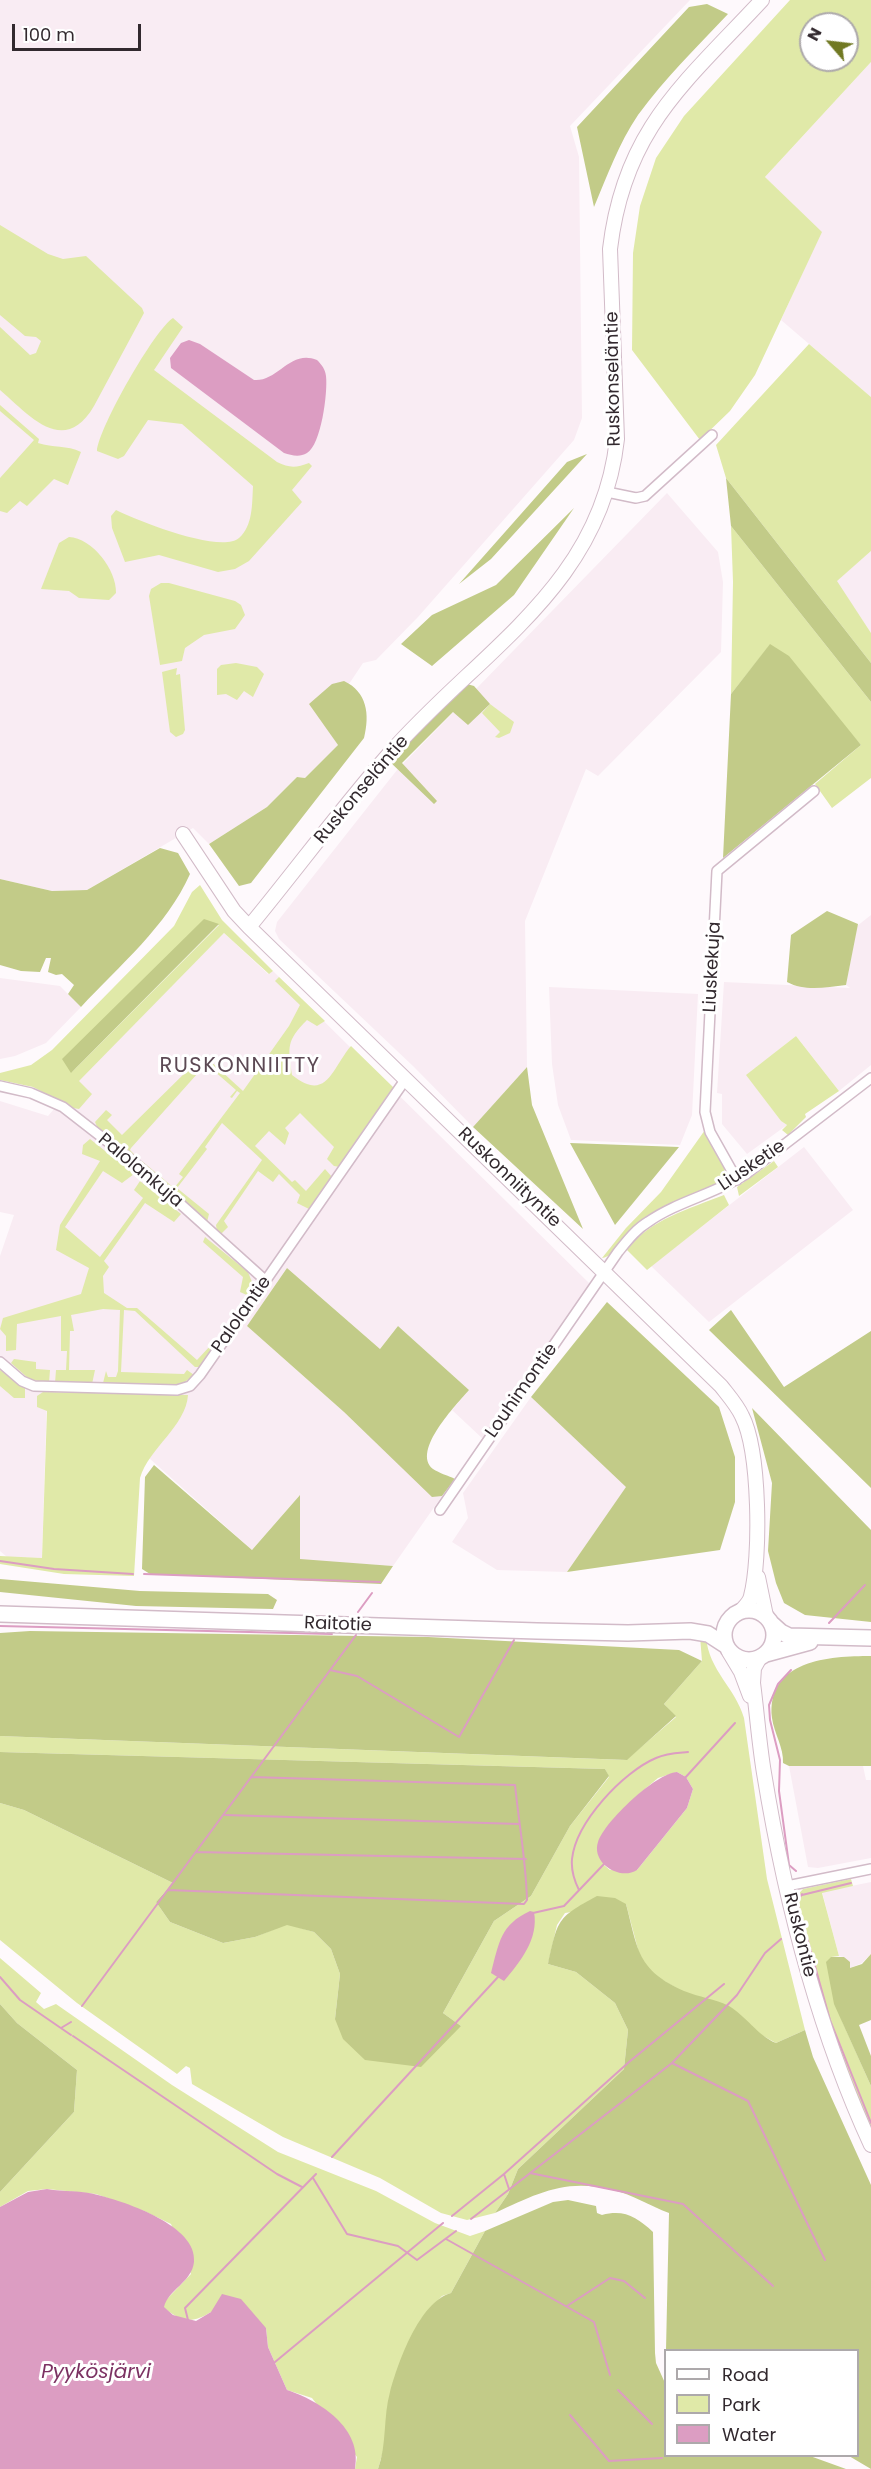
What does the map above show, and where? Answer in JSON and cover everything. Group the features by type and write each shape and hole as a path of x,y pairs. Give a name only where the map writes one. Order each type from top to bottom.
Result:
{"main road":[{"path":"830,1637 763,1657 743,1660 727,1649 724,1629 737,1613 750,1610 768,1619 776,1629 789,1635 871,1638"},
{"name":"Raitotie","path":"676,1631 715,1623 737,1613"},
{"name":"Raitotie","path":"0,1614 571,1632 676,1631 708,1634 727,1649"},
{"path":"763,1657 774,1640 768,1619"}],"street":[{"name":"Ruskonseläntie","path":"249,927 390,753 567,573 594,527 612,477 617,439 610,249 613,223 624,181 638,148 671,98 762,0"},
{"path":"607,492 636,498 645,496 712,435"},
{"name":"Liuskekuja","path":"737,1180 710,1132 705,1112 717,871 814,791"},
{"name":"Ruskonniityntie","path":"183,834 227,901 249,927 721,1386 743,1417 754,1456 758,1503 751,1596 737,1613"},
{"name":"Liusketie","path":"604,1272 636,1230 648,1222 737,1180 871,1078"},
{"name":"Palolantie","path":"0,1362 22,1381 34,1386 185,1388 200,1375 405,1080"},
{"name":"Palolankuja","path":"0,1086 32,1093 63,1107 135,1163 266,1281"},
{"name":"Louhimontie","path":"440,1509 604,1272"},
{"name":"Ruskonniityntie","path":"755,1557 768,1619"},
{"name":"Ruskontie","path":"727,1649 741,1672 757,1717"},
{"name":"Ruskontie","path":"763,1657 754,1668 753,1683 764,1774 787,1886 824,2029 871,2145"},
{"path":"787,1886 871,1869"}],"shaded area":[{"path":"0,0 690,0 570,126 579,157 582,418 574,440 418,617 376,660 363,663 349,684 316,712 338,745 305,778 297,777 267,807 209,844 193,828 87,890 52,891 0,879"},
{"path":"871,62 871,397 781,320 821,232 765,177"},
{"path":"667,493 718,552 723,582 721,652 598,776 586,769 525,921 527,1067 473,1127 414,1067 279,939 275,931 277,922 397,770"},
{"path":"871,551 871,633 836,581"},
{"path":"871,915 871,1065 839,1091 796,1036 747,1075 781,1121 787,1125 747,1154 722,1124 722,1094 717,1093 724,982 850,988 846,985 857,926"},
{"path":"224,933 268,974 273,971 590,1284 483,1439 452,1410 469,1390 398,1326 380,1349 287,1268 247,1326 344,1412 432,1496 442,1496 393,1566 300,1560 299,1496 252,1550 149,1458 47,1397 42,1558 7,1557 0,1551 0,1256 14,1215 0,1212 0,1101 48,1116 61,1101 73,1108 78,1081"},
{"path":"0,978 60,986 81,1007 46,1043 15,1056 0,1059"},
{"path":"549,987 698,994 692,1115 680,1145 571,1140 558,1105 552,1064"},
{"path":"804,1147 853,1210 709,1322 651,1266"},
{"path":"531,1397 627,1487 567,1572 497,1570 452,1542 468,1518 463,1493"},
{"path":"789,1766 863,1766 866,1780 871,1780 871,1858 818,1868 808,1867"},
{"path":"871,1882 871,1954 862,1963 850,1968 844,1957 839,1956 822,1892"}],"green space":[{"path":"790,0 871,0 871,62 765,177 822,232 755,375 730,411 700,440 632,350 633,253 640,206 656,158 684,116"},
{"path":"707,4 728,14 670,75 638,115 619,148 594,207 577,127 689,7"},
{"path":"0,225 48,254 63,259 86,256 142,308 144,313 94,406 83,421 71,429 59,430 47,427 23,411 0,390 0,327 30,355 36,353 41,341 36,337 25,336 0,315"},
{"path":"173,318 183,327 154,370 277,462 289,466 309,463 312,466 292,490 302,502 249,561 235,569 218,572 159,555 125,562 112,528 111,516 116,510 178,534 215,542 229,542 244,533 249,521 253,486 182,424 148,420 124,456 118,459 97,451 107,422 129,380 154,340"},
{"path":"809,344 871,397 871,551 837,581 871,633 871,663 726,478 716,445"},
{"path":"0,405 39,439 38,443 81,452 68,485 54,479 27,506 20,501 7,513 0,511 0,478 34,440 0,411"},
{"path":"587,454 491,559 459,584 567,462"},
{"path":"726,478 871,663 871,702 731,526"},
{"path":"574,508 514,595 432,666 401,644 432,615 496,585"},
{"path":"731,526 871,702 871,778 832,808 815,784 861,745 770,645 731,694 733,582"},
{"path":"69,537 86,543 108,565 116,593 109,600 79,598 69,591 41,589 59,543"},
{"path":"161,583 169,583 235,601 241,605 245,615 235,629 204,635 185,648 182,661 160,665 149,596 151,589"},
{"path":"770,644 789,656 861,745 723,858 731,694"},
{"path":"236,663 257,667 264,674 253,697 244,691 237,700 226,694 217,695 217,669 221,665"},
{"path":"177,668 176,675 180,674 185,730 183,734 176,737 170,732 162,672"},
{"path":"344,681 358,691 365,705 367,721 364,738 251,883 239,886 209,844 267,807 297,777 305,778 338,745 309,704 332,684"},
{"path":"467,684 474,686 490,704 468,725 453,712 402,763 437,801 434,804 389,761"},
{"path":"490,704 514,722 510,733 499,738 495,737 500,732 482,713"},
{"path":"160,848 178,853 190,874 169,911 126,961 81,1007 68,994 74,985 62,974 56,975 48,972 51,958 46,958 40,972 21,971 0,965 0,879 52,891 87,890"},
{"path":"200,885 222,920 273,971 269,974 224,933 79,1081 92,1094 79,1109 33,1087 0,1080 0,1073 31,1065 52,1050 174,926 192,892","holes":["204,920 219,925 71,1073"]},
{"path":"827,911 858,924 846,985 809,988 787,982 791,935"},
{"path":"204,919 219,924 71,1073 62,1059"},
{"path":"279,977 325,1021 317,1026 307,1020 295,1034 289,1051 292,1075 304,1083 321,1084 328,1079 351,1046 394,1088 340,1167 334,1166 327,1159 334,1147 300,1113 285,1128 289,1133 285,1145 269,1131 255,1146 292,1182 295,1180 306,1191 325,1169 332,1177 309,1209 297,1203 300,1195 279,1174 273,1182 258,1171 224,1221 228,1227 220,1235 216,1225 262,1160 222,1123 205,1147 207,1149 177,1188 209,1214 207,1222 140,1166 142,1161 174,1188 183,1177 179,1174 240,1093 237,1091 232,1098 230,1097 236,1090 206,1064 131,1148 130,1150 135,1155 131,1157 99,1131 95,1122 106,1110 112,1115 107,1120 122,1135 194,1064 198,1067 208,1059 243,1091 289,1026 300,1005 275,981"},
{"path":"796,1036 839,1091 805,1114 806,1117 788,1135 782,1130 787,1125 781,1121 746,1075"},
{"path":"527,1067 532,1105 583,1229 473,1127"},
{"path":"705,1130 723,1163 725,1176 723,1182 648,1216 634,1227 622,1244 602,1258 626,1228 661,1192"},
{"path":"90,1139 134,1174 122,1183 103,1171 65,1227 100,1257 143,1198 134,1190 140,1181 181,1214 174,1222 145,1203 104,1261 109,1267 103,1276 104,1293 127,1308 137,1308 197,1360 212,1344 213,1348 200,1367 195,1367 135,1311 124,1310 121,1372 184,1374 187,1370 194,1375 182,1384 171,1387 103,1383 106,1371 108,1377 116,1377 118,1371 120,1310 103,1309 71,1315 74,1331 70,1331 69,1370 95,1370 92,1384 55,1383 56,1370 66,1370 67,1351 61,1351 61,1316 17,1324 16,1350 6,1351 6,1336 0,1329 3,1318 81,1294 89,1268 56,1250 60,1225 100,1161 82,1154 83,1145"},
{"path":"570,1143 679,1147 615,1225"},
{"path":"774,1161 778,1167 739,1196 737,1187"},
{"path":"724,1195 729,1205 647,1270 627,1250 647,1230 671,1216"},
{"path":"205,1237 248,1272 252,1282 249,1296 240,1292 243,1277 203,1242"},
{"path":"287,1268 380,1349 398,1326 469,1390 438,1428 428,1451 428,1461 433,1469 455,1479 442,1496 432,1497 344,1412 247,1326"},
{"path":"607,1302 719,1407 735,1457 735,1502 720,1550 567,1572 626,1487 531,1397"},
{"path":"731,1310 784,1387 871,1331 871,1488 709,1330"},
{"path":"14,1359 36,1362 36,1369 50,1370 49,1383 29,1379 11,1363"},
{"path":"0,1370 25,1388 25,1398 14,1398 0,1386"},
{"path":"43,1392 188,1395 181,1417 151,1457 140,1478 134,1576 64,1574 0,1564 0,1556 42,1558 47,1411 37,1407 37,1396"},
{"path":"752,1408 871,1530 871,1622 805,1615 784,1603 768,1551 772,1483"},
{"path":"154,1465 252,1550 300,1495 300,1559 393,1566 381,1584 150,1574 142,1569 145,1477"},
{"path":"0,1579 140,1591 268,1594 277,1600 273,1609 136,1606 0,1592"},
{"path":"30,1631 428,1637 679,1650 702,1661 664,1704 676,1716 627,1760 0,1736 0,1633"},
{"path":"700,1636 706,1637 712,1660 735,1697 744,1718 767,1879 805,2030 776,2043 653,1975 640,1957 626,1904 565,1913 557,1925 548,1964 576,1972 615,2003 628,2030 624,2069 518,2169 508,2194 495,2213 467,2220 441,2213 380,2178 283,2137 192,2084 190,2068 186,2066 177,2074 77,2003 0,1940 0,1803 24,1810 173,1883 156,1902 170,1922 223,1943 255,1937 287,1924 314,1932 331,1949 340,1974 335,2019 461,2026 443,2013 494,1921 531,1896 570,1826 609,1777 605,1769 0,1752 0,1736 626,1760 676,1717 664,1704 702,1661","holes":["677,1772 686,1777 693,1789 687,1808 637,1870 610,1870 604,1865 598,1843 618,1816 658,1778"]},
{"path":"871,1656 871,1766 789,1766 783,1763 772,1718 773,1699 779,1684 790,1673 820,1660"},
{"path":"0,1752 605,1769 609,1776 570,1826 531,1896 494,1921 443,2013 461,2026 421,2067 365,2060 343,2039 335,2019 340,1974 331,1949 314,1932 287,1925 255,1937 223,1943 170,1922 156,1902 173,1883 24,1810 0,1803"},
{"path":"851,1879 853,1886 822,1893 839,1956 831,1957 842,2021 871,2086 871,2132 827,2022 794,1899 803,1889"},
{"path":"597,1896 615,1898 626,1904 637,1946 648,1966 657,1975 684,1991 729,2006 769,2040 776,2043 805,2030 813,2057 871,2185 871,2469 851,2457 859,2457 859,2349 666,2349 669,2213 619,2192 580,2186 565,2187 538,2194 495,2213 508,2194 518,2169 624,2069 628,2030 615,2003 576,1972 548,1964 557,1929 573,1910"},
{"path":"871,1954 871,2020 859,2025 871,2056 871,2086 834,2004 826,1962 831,1957 844,1957 850,1962 850,1968 862,1964"},
{"path":"0,1958 41,1993 36,2002 44,2009 56,2004 172,2085 278,2152 376,2191 435,2223 470,2236 485,2231 451,2293 442,2296 421,2319 378,2469 355,2469 357,2457 312,2398 287,2390 268,2347 266,2328 211,2312 187,2320 175,2316 163,2307 165,2301 191,2274 171,2224 144,2211 96,2194 47,2189 28,2191 0,2207 0,2192 74,2112 77,2070 17,2023 0,2004"},
{"path":"0,2004 17,2023 77,2070 74,2112 0,2192"},
{"path":"568,2200 596,2206 597,2213 602,2215 624,2214 641,2222 653,2232 655,2353 656,2363 664,2381 664,2457 813,2457 846,2469 378,2469 383,2450 390,2392 404,2350 420,2321 429,2308 451,2293 485,2231 553,2202"}],"water":[{"path":"189,340 200,344 254,380 270,376 299,359 317,360 326,374 326,394 320,430 312,448 301,455 284,453 171,368 170,358 181,343"},
{"path":"677,1772 686,1777 693,1789 687,1808 637,1870 623,1873 608,1868 599,1857 597,1850 598,1842 610,1822 657,1780"},
{"path":"530,1911 534,1912 535,1922 531,1941 522,1958 504,1981 491,1973 499,1944 512,1922"},
{"name":"Pyykösjärvi","path":"47,2189 92,2193 125,2203 158,2218 185,2237 192,2249 194,2262 192,2269 185,2281 166,2301 164,2307 173,2315 196,2321 211,2312 222,2294 241,2299 266,2328 268,2347 287,2390 313,2401 336,2418 346,2429 356,2454 355,2469 0,2469 0,2207 28,2192"}],"waterway":[{"path":"0,1561 54,1569 133,1574"},
{"path":"144,1574 380,1582"},
{"path":"829,1623 865,1585"},
{"path":"358,1612 372,1593"},
{"path":"0,1626 332,1634"},
{"path":"82,2006 356,1635"},
{"path":"330,1670 357,1676 459,1737 514,1640"},
{"path":"791,1670 778,1684 769,1705 770,1720 780,1760 779,1791 789,1865 796,1871"},
{"path":"684,1779 735,1723"},
{"path":"579,1890 572,1867 575,1845 582,1830 603,1800 616,1786 643,1765 664,1755 688,1752"},
{"path":"168,1890 524,1904 527,1900 515,1785 251,1777"},
{"path":"225,1815 519,1824"},
{"path":"196,1852 526,1859"},
{"path":"533,1913 564,1906 604,1864"},
{"path":"802,1895 851,1883"},
{"path":"802,1894 797,1902 830,2020 871,2123"},
{"path":"471,2219 672,2063 737,1995 765,1953 781,1939"},
{"path":"0,1977 20,2000 71,2035"},
{"path":"332,2157 498,1977"},
{"path":"452,2216 504,2174 629,2062 724,1984"},
{"path":"61,2028 71,2022"},
{"path":"73,2036 277,2174 302,2187"},
{"path":"672,2063 748,2101 825,2260"},
{"path":"530,2173 683,2204 773,2286"},
{"path":"188,2320 185,2308 316,2174"},
{"path":"504,2174 509,2189"},
{"path":"313,2178 347,2234 398,2246 417,2260 456,2231"},
{"path":"275,2362 443,2223"},
{"path":"446,2239 594,2322 610,2375"},
{"path":"567,2306 610,2278 624,2281 645,2298"},
{"path":"618,2390 652,2424"},
{"path":"570,2415 609,2461 662,2458"}],"district":[{"name":"RUSKONNIITTY","path":"240,1067"}]}
